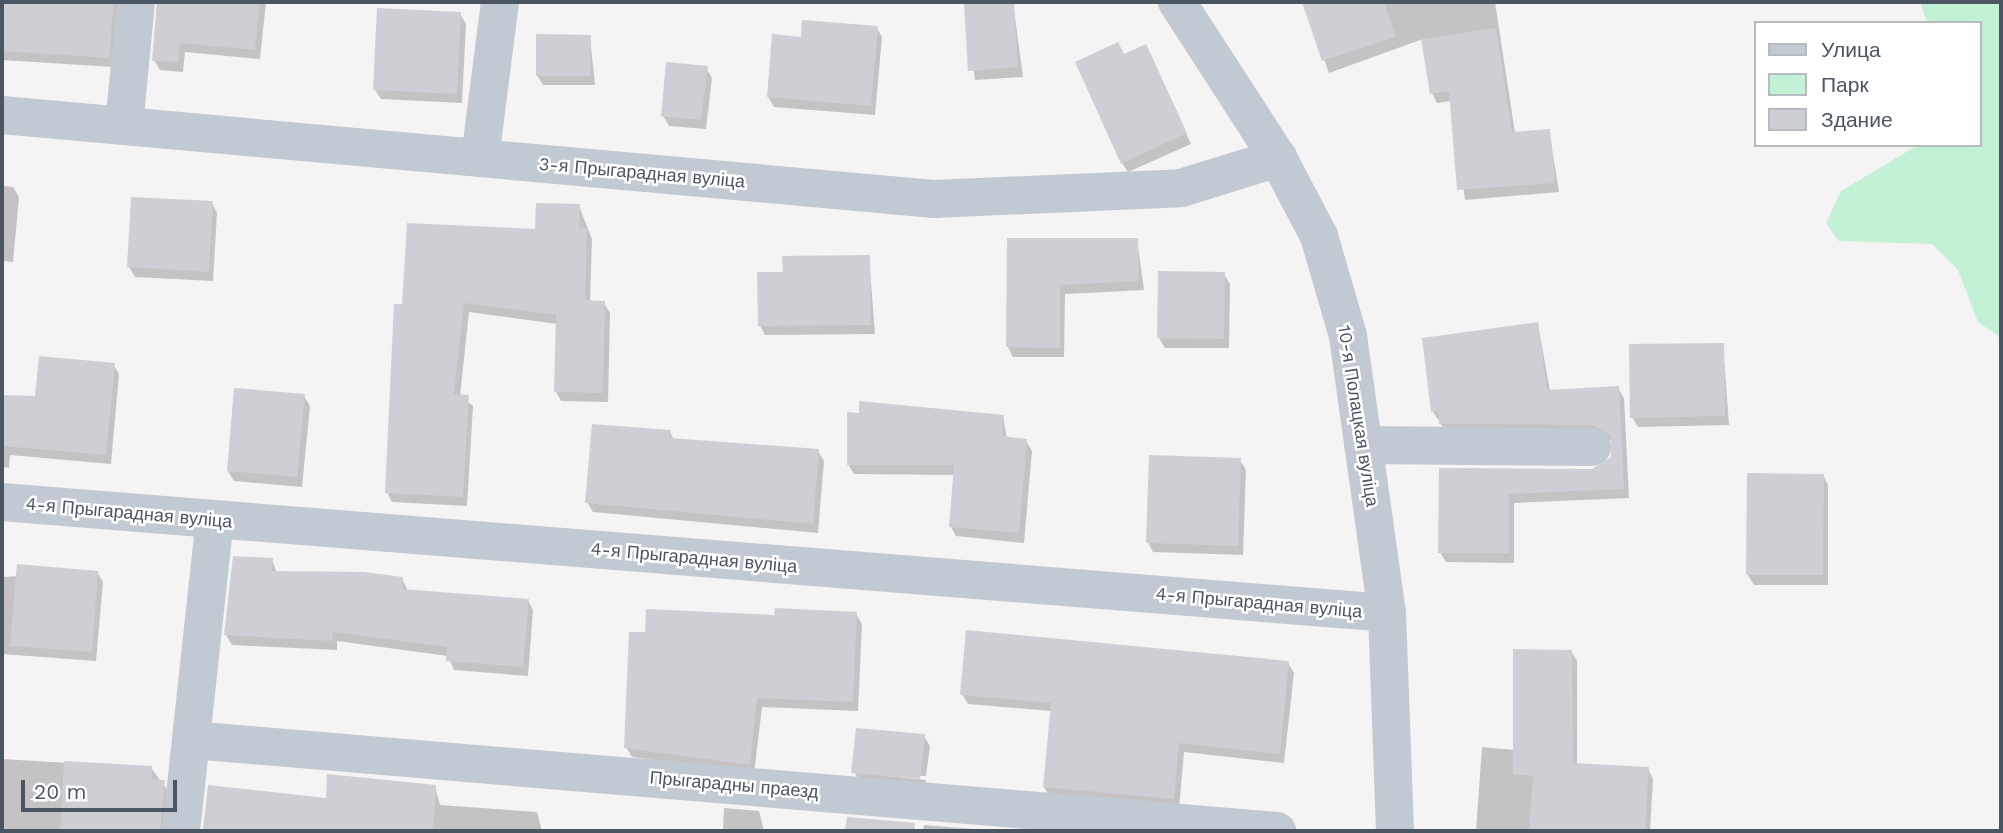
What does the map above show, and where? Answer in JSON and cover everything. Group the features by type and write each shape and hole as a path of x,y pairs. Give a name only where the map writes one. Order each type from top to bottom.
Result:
{"street":[{"path":"124,126 135,2"},
{"path":"480,159 500,2"},
{"name":"10-я Полацкая вуліца","path":"1177,2 1278,158 1319,236 1348,336 1387,613 1395,831"},
{"name":"3-я Прыгарадная вуліца","path":"2,115 934,199 1181,188 1278,158"},
{"path":"1363,445 1592,447"},
{"name":"4-я Прыгарадная вуліца","path":"2,502 1387,613"},
{"path":"181,831 215,520"},
{"name":"Прыгарадны праезд","path":"191,740 1132,825 1278,831"}],"green space":[{"path":"1920,2 2001,2 2001,338 1978,322 1958,270 1932,244 1839,241 1826,223 1841,191 1915,147 1982,147 1982,21 1926,21"}],"building":[{"path":"2,2 114,2 109,58 2,51"},
{"path":"157,2 260,2 255,50 180,43 178,62 152,61"},
{"path":"1014,2 1018,67 968,71 964,3"},
{"path":"1302,2 1384,2 1396,37 1322,61"},
{"path":"377,8 461,12 457,94 373,90"},
{"path":"802,20 878,26 871,106 767,97 772,34 801,37"},
{"path":"1496,28 1512,132 1550,129 1555,183 1457,190 1449,91 1430,94 1421,39"},
{"path":"536,34 591,35 590,76 536,76"},
{"path":"1118,42 1124,54 1146,44 1187,133 1121,164 1075,62"},
{"path":"666,62 708,66 701,120 661,116"},
{"path":"131,197 213,201 209,272 127,267"},
{"path":"536,203 580,204 579,227 587,228 585,300 605,301 603,393 554,392 556,315 464,303 454,394 469,395 463,497 385,493 394,304 402,304 407,223 535,229"},
{"path":"1007,238 1138,238 1139,281 1060,285 1060,348 1006,347"},
{"path":"870,255 871,325 758,326 757,272 783,272 782,256"},
{"path":"1158,271 1225,272 1224,339 1157,338"},
{"path":"1538,322 1547,390 1619,386 1624,489 1509,494 1509,553 1438,553 1439,468 1592,469 1611,457 1611,436 1593,425 1439,424 1439,411 1431,412 1422,338"},
{"path":"1724,343 1725,416 1630,418 1629,344"},
{"path":"39,356 115,363 106,455 2,446 2,395 35,396"},
{"path":"234,388 305,394 297,477 227,471"},
{"path":"859,401 1004,415 1002,436 1027,439 1019,533 949,527 954,465 847,465 847,412 859,413"},
{"path":"592,424 671,430 670,438 819,449 813,524 585,503"},
{"path":"1149,455 1241,458 1238,546 1146,543"},
{"path":"1747,473 1824,474 1823,575 1746,575"},
{"path":"233,556 273,558 272,571 364,572 403,577 402,589 529,599 523,667 446,661 447,647 333,632 332,641 224,635"},
{"path":"17,564 98,571 92,652 10,646"},
{"path":"775,608 857,612 853,702 757,698 750,765 624,748 629,632 645,632 646,609 774,615"},
{"path":"966,630 1289,661 1280,754 1179,743 1174,799 1043,787 1051,703 960,695"},
{"path":"1513,649 1572,650 1573,763 1649,767 1645,831 1529,831 1533,776 1513,774"},
{"path":"856,728 925,734 920,779 851,773"},
{"path":"64,761 152,766 152,779 165,780 160,831 60,831"},
{"path":"327,774 436,785 433,831 203,831 208,785 326,798"},
{"path":"847,817 915,823 914,831 845,831"}]}
